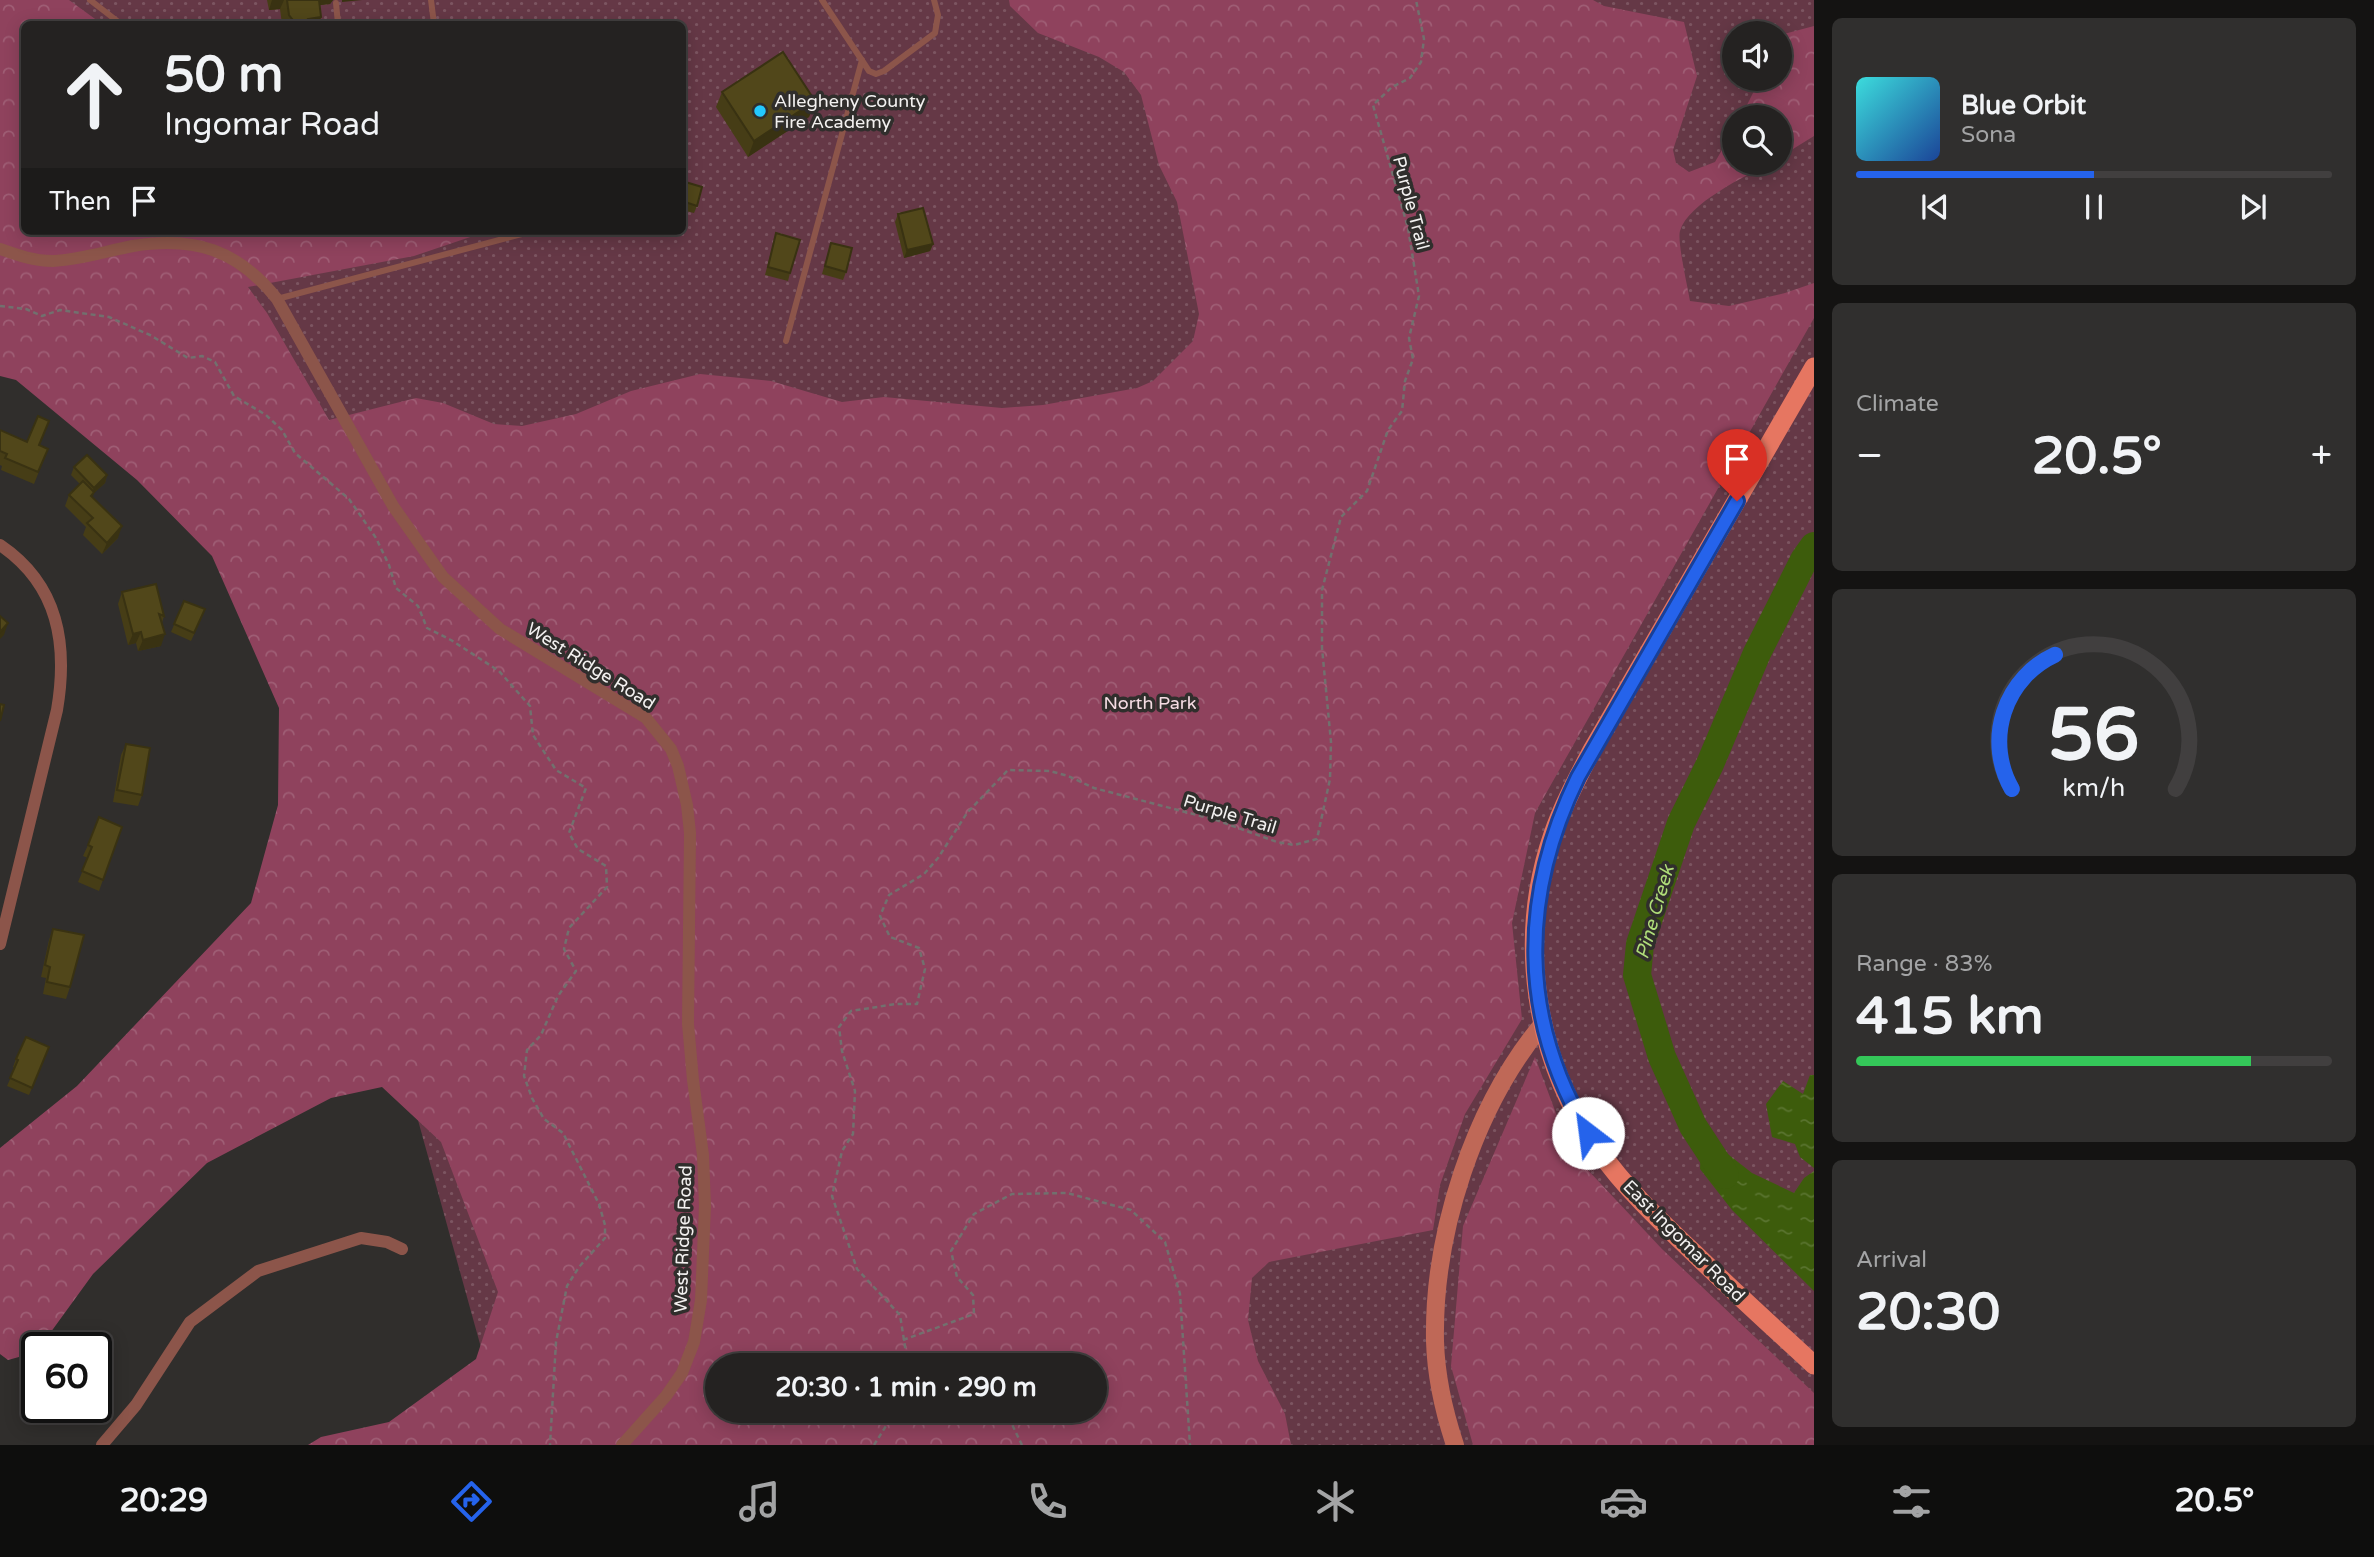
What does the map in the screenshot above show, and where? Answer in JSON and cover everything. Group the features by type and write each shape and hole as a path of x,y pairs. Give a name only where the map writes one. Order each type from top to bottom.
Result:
{"main road":[{"name":"East Ingomar Road","path":"1814,367 1591,752 1564,806 1538,894 1534,960 1542,1025 1567,1095 1597,1147 1618,1175 1674,1234 1814,1365"}],"street":[{"name":"West Ridge Road","path":"0,249 36,260 53,261 157,244 208,247 252,271 277,299 393,506 443,577 500,629 646,718 665,741 678,766 690,833 688,1024 692,1080 703,1155 705,1206 701,1300 694,1342 682,1373 659,1404 622,1445"},
{"path":"0,545 37,580 59,630 62,654 62,682 57,710 0,944"},
{"path":"1455,1445 1442,1395 1435,1343 1438,1286 1448,1227 1464,1170 1488,1114 1514,1060 1542,1025"},
{"path":"102,1445 136,1405 190,1322 258,1271 361,1238 387,1242 402,1250"}],"lane":[{"path":"90,0 117,21"},
{"path":"431,0 434,21"},
{"path":"822,0 872,73 880,73 929,37 937,27 938,15 934,0"},
{"path":"336,3 338,21"},
{"path":"786,341 862,60"},
{"path":"277,299 518,235"}],"path":[{"name":"Purple Trail","path":"906,1353 900,1315 857,1269 832,1196 842,1151 853,1134 855,1091 842,1051 839,1027 851,1011 896,1004 917,1004 925,970 919,948 890,937 880,916 889,895 924,874 967,814 1008,769 1050,771 1094,788 1216,820 1277,842 1294,845 1317,839 1330,779 1331,742 1322,648 1322,590 1341,517 1367,492 1388,430 1402,411 1405,381 1413,359 1409,338 1419,296 1413,251 1373,105 1392,88 1410,78 1420,62 1424,39 1416,0"},
{"path":"0,306 26,309 42,316 60,310 109,317 150,335 188,358 202,356 215,362 234,396 266,415 282,430 295,453 349,499 376,538 396,588 418,606 427,628 499,671 530,706 533,735 556,770 586,788 569,833 578,849 606,866 607,887 569,928 564,949 576,971 558,996 541,1035 527,1051 524,1076 544,1119 563,1133 598,1204 605,1238 579,1267 567,1286 556,1342 550,1445"},
{"path":"903,1340 974,1314 974,1295 957,1277 951,1251 974,1214 1012,1194 1067,1193 1131,1210 1165,1242 1180,1294 1190,1445"},
{"path":"874,1445 888,1423"},
{"path":"1011,1423 1022,1445"}],"green space":[{"name":"North Park","path":"0,0 1814,0 1814,1445 508,1445 183,272 0,321"},
{"name":"North Park","path":"0,0 69,0 98,21 21,21 21,235 476,235 414,256 248,287 267,313 329,420 416,398 443,403 494,424 522,426 576,414 631,391 700,374 771,381 842,402 884,397 1002,408 1043,405 1137,388 1153,381 1193,341 1199,314 1177,202 1159,165 1141,95 1124,72 1099,57 1038,33 1010,6 1009,0 1593,0 1604,6 1684,22 1697,76 1673,150 1676,163 1689,172 1715,162 1722,150 1722,175 1748,175 1719,191 1694,210 1680,231 1681,255 1690,301 1729,306 1814,283 1814,318 1535,813 1512,923 1522,1019 1465,1114 1440,1185 1433,1230 1269,1262 1252,1278 1248,1320 1258,1361 1285,1414 1291,1445 308,1445 321,1437 389,1422 476,1359 498,1292 441,1142 382,1087 331,1098 207,1163 93,1274 51,1332 21,1332 21,1356 8,1360 0,1354 0,1148 77,1086 251,903 278,805 279,708 212,556 137,480 16,380 0,376"},
{"path":"1814,26 1814,136 1792,150 1792,105 1747,105 1754,91 1792,91 1792,32"},
{"path":"1535,1057 1570,1151 1662,1249 1814,1393 1814,1445 1473,1445 1451,1366 1463,1226"}],"water":[{"path":"1810,1075 1814,1075 1814,1168 1800,1157 1795,1144 1772,1137 1766,1104 1783,1081 1803,1094"},
{"path":"1701,1144 1715,1144 1752,1173 1794,1193 1804,1178 1814,1171 1814,1291 1732,1210 1700,1169"}],"building":[{"path":"287,0 319,0 321,17 308,21 294,21 289,15"},
{"path":"783,52 815,101 754,141 722,92"},
{"path":"686,182 702,187 697,206 686,202"},
{"path":"923,208 933,244 907,250 898,214"},
{"path":"776,233 800,240 790,273 768,267"},
{"path":"831,243 852,248 846,272 825,266"},
{"path":"38,416 49,421 39,445 48,449 38,472 5,458 7,454 0,451 0,430 27,442"},
{"path":"87,455 107,475 94,488 74,467"},
{"path":"83,481 94,492 91,496 122,526 107,543 87,523 93,518 69,495"},
{"path":"156,584 164,616 159,614 165,634 143,640 141,632 133,634 122,592"},
{"path":"184,601 205,609 194,633 174,624"},
{"path":"0,616 8,623 0,632"},
{"path":"0,704 4,705 0,721"},
{"path":"126,744 150,748 142,795 117,790"},
{"path":"99,817 122,827 103,880 82,871 92,847 88,845"},
{"path":"53,929 84,935 70,987 47,982 50,967 45,965"},
{"path":"26,1037 49,1047 32,1088 10,1078"}],"waterway":[{"name":"Pine Creek","path":"1725,1175 1693,1126 1662,1057 1637,975 1640,944 1681,823 1710,764 1757,653 1804,560 1814,546"}],"place":[{"name":"Allegheny County Fire Academy","path":"760,111"}],"route":[{"path":"1588,1133 1556,1070 1542,1025 1534,960 1538,894 1545,862 1564,806 1591,752 1737,501"}]}
